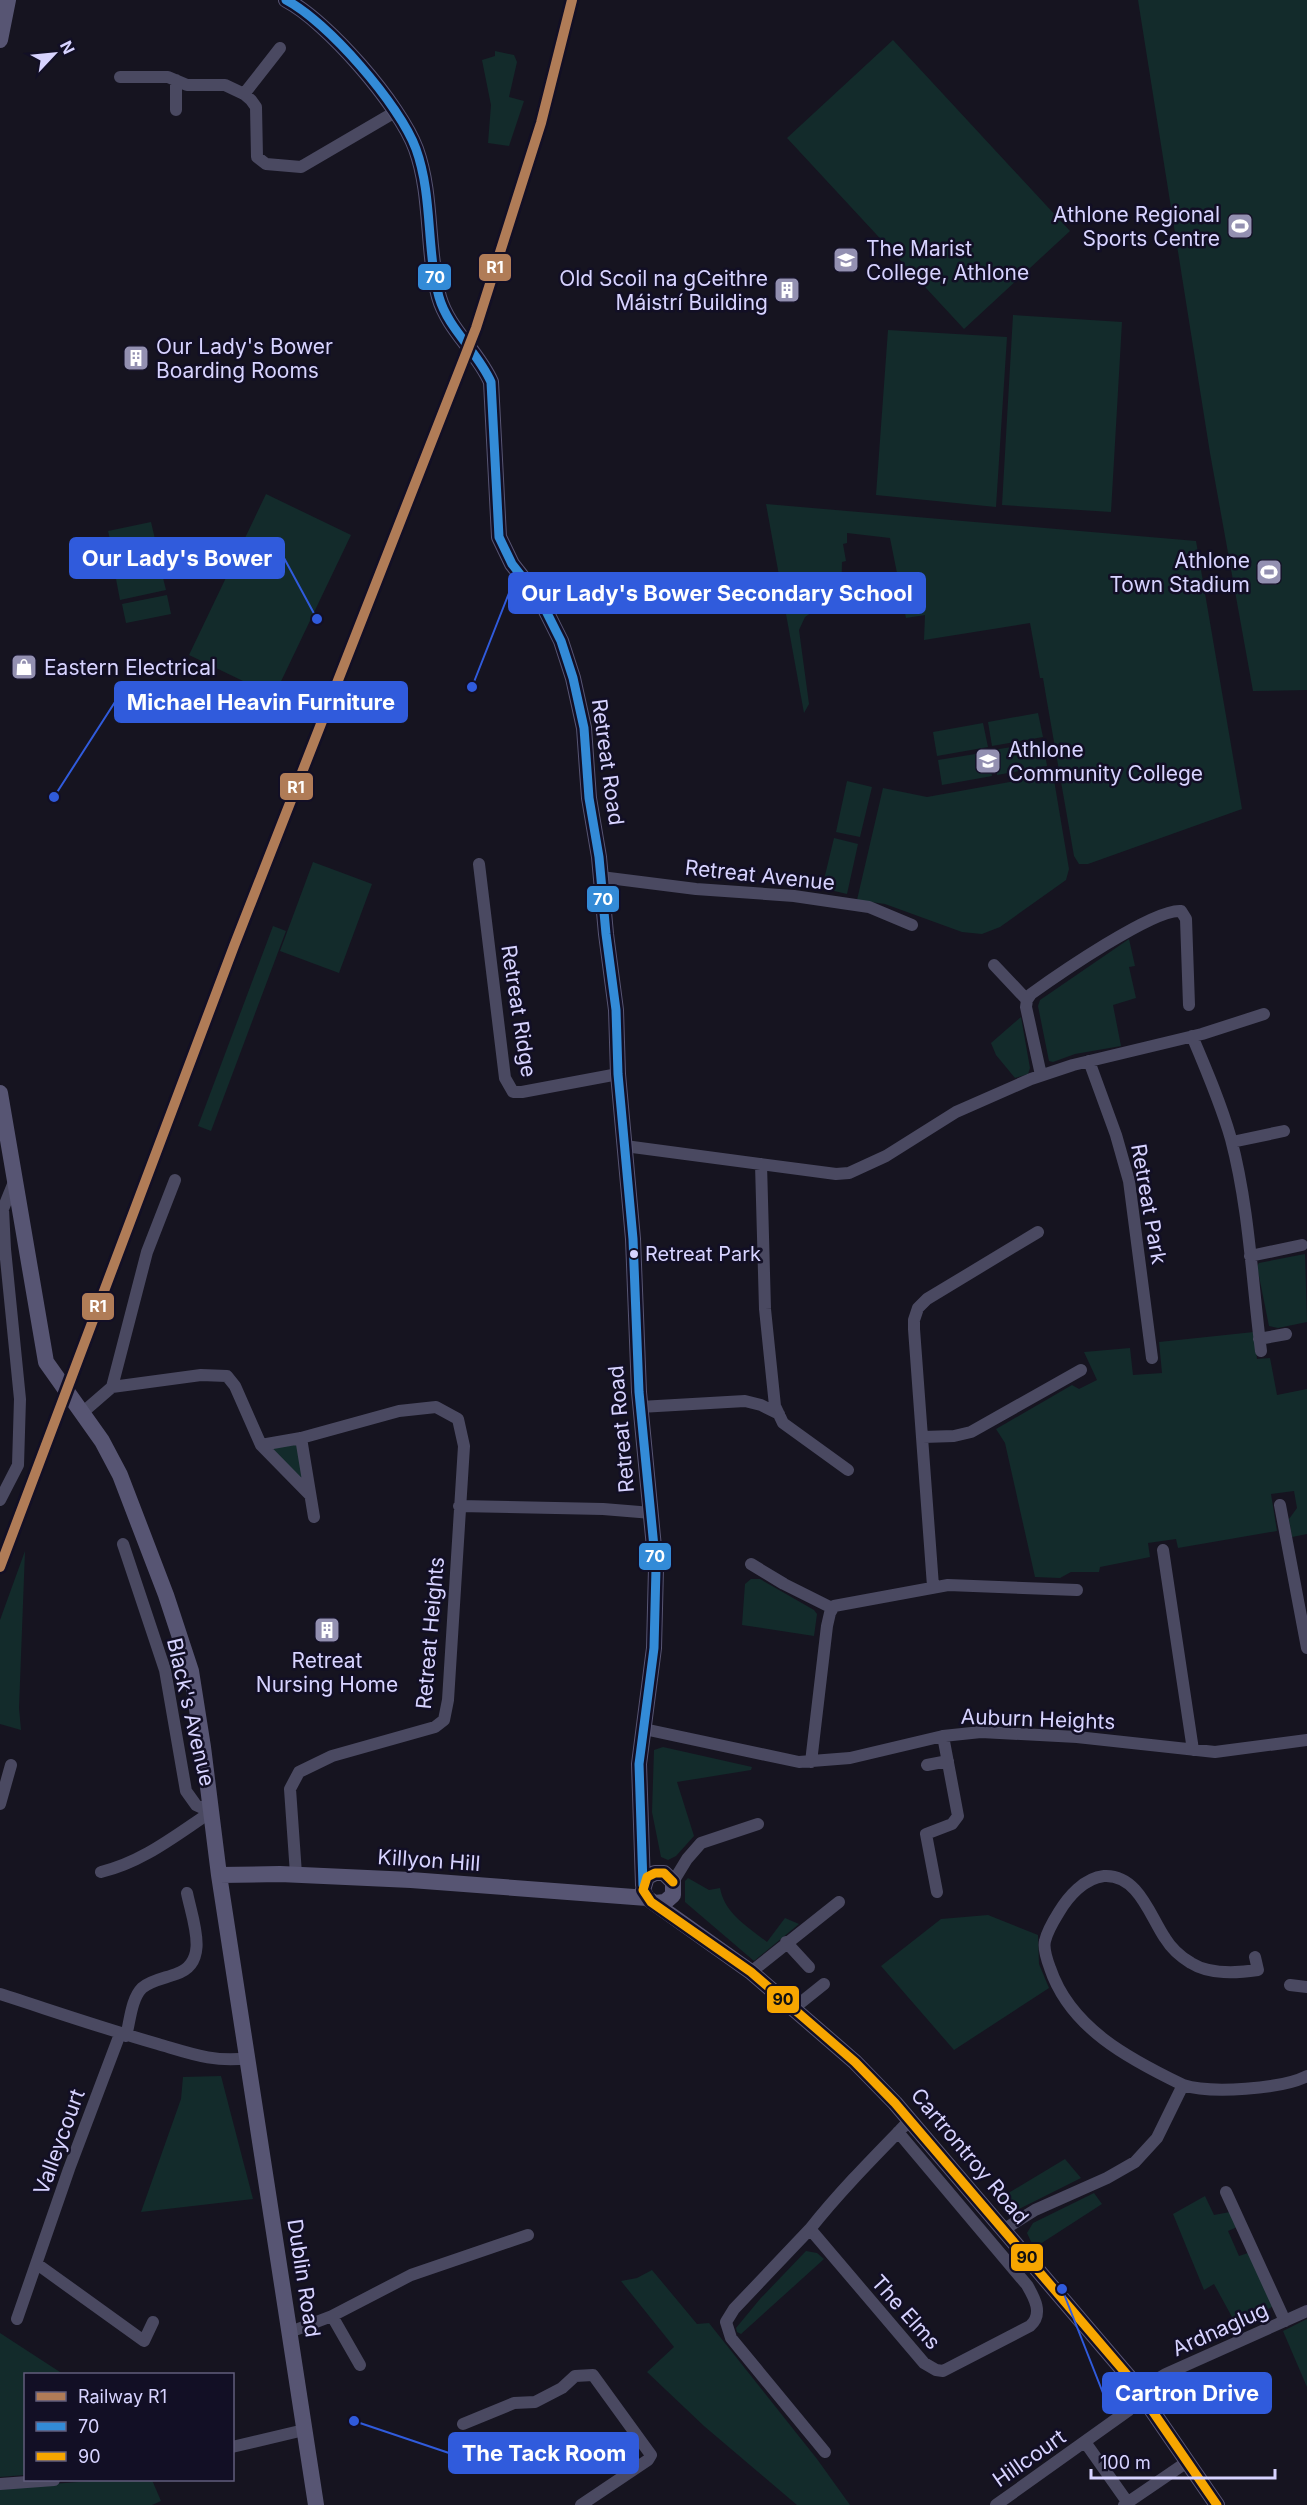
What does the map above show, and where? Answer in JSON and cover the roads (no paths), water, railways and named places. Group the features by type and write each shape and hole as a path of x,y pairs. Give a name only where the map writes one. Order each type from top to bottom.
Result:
{"street":[{"path":"0,40 8,0"},
{"name":"Retreat Road","path":"286,0 302,8 336,38 394,112 416,149 423,180 440,298 449,319 482,362 491,382 499,537 512,564 541,601 561,640 573,678 584,728 589,798 601,877 606,934 622,1009 618,1074 633,1239 640,1407 656,1569 656,1622 639,1786 641,1866 654,1889"},
{"path":"244,94 280,48"},
{"path":"120,77 165,76 189,85 225,85 244,94 252,100 255,107 257,157 266,164 305,166 394,112"},
{"path":"176,80 176,110"},
{"name":"Retreat Ridge","path":"479,864 505,1078 508,1086 513,1092 522,1092 618,1074"},
{"name":"Retreat Avenue","path":"601,877 696,889 794,896 869,907 912,925"},
{"path":"1027,1000 1035,991 1090,955 1157,916 1178,910 1183,913 1187,923 1189,1005"},
{"path":"994,965 1027,1000 1041,1075"},
{"path":"625,1146 836,1174 849,1173 894,1152 956,1112 1041,1075 1192,1036 1264,1014"},
{"path":"1192,1036 1232,1142 1250,1256 1260,1345 1286,1334"},
{"name":"Retreat Park","path":"1089,1061 1116,1135 1129,1181 1152,1358"},
{"name":"Dublin Road","path":"0,1093 46,1362 102,1441 120,1475 152,1555 187,1657 198,1710 219,1875 316,2505"},
{"path":"1232,1142 1284,1131"},
{"path":"761,1164 765,1309 772,1388 779,1414 783,1423 848,1470"},
{"path":"112,1387 147,1252 175,1180"},
{"path":"0,1500 18,1465 21,1399 5,1311 3,1209 14,1182"},
{"path":"933,1586 914,1329 918,1308 927,1299 1038,1232"},
{"path":"1250,1256 1302,1245"},
{"path":"923,1437 954,1436 971,1432 1081,1370"},
{"path":"78,1409 112,1387 201,1375 227,1376 235,1386 261,1445 310,1496"},
{"path":"640,1407 745,1401 761,1405 779,1414"},
{"name":"Retreat Heights","path":"261,1445 301,1438 399,1411 436,1407 458,1419 464,1446 448,1700 444,1720 435,1727 332,1756 299,1772 290,1789 296,1874"},
{"path":"301,1438 314,1516"},
{"path":"1280,1505 1307,1648"},
{"path":"459,1506 582,1508 652,1513"},
{"name":"Black's Avenue","path":"123,1544 165,1670 186,1791 196,1805 211,1812"},
{"path":"1163,1550 1193,1750"},
{"path":"751,1564 784,1584 832,1608"},
{"path":"812,1762 827,1626 832,1608 841,1603 933,1586 1077,1590"},
{"name":"Auburn Heights","path":"644,1729 788,1761 812,1762 849,1758 943,1736 981,1732 1137,1742 1223,1752 1307,1740"},
{"path":"937,1892 925,1838 926,1833 952,1824 958,1816 943,1736"},
{"path":"927,1765 948,1761"},
{"path":"0,1804 11,1765"},
{"path":"101,1872 123,1866 144,1856 211,1812"},
{"path":"654,1889 706,1841 758,1824"},
{"name":"Killyon Hill","path":"219,1875 296,1874 654,1889"},
{"path":"1255,1957 1258,1970 1238,1973 1211,1970 1191,1964 1169,1945 1134,1888 1112,1877 1097,1878 1079,1888 1059,1912 1045,1941 1045,1951 1053,1975 1072,2010 1094,2032 1120,2051 1183,2085 1198,2089 1272,2086 1295,2082 1307,2076"},
{"name":"Cartrontroy Road","path":"654,1889 694,1930 751,1971 869,2076 904,2126 1003,2230 1139,2390 1217,2505"},
{"name":"Valleycourt","path":"17,2319 135,2000 141,1990 153,1982 181,1973 192,1966 195,1959 197,1941 187,1893"},
{"path":"751,1971 839,1902"},
{"path":"786,1942 820,1980 794,2008"},
{"path":"1290,1984 1307,1987"},
{"path":"0,1994 123,2035 210,2059 248,2058"},
{"path":"1003,2230 1035,2210 1107,2178 1135,2162 1157,2138 1183,2085"},
{"path":"825,2452 738,2348 726,2326 727,2319 810,2229 854,2176 904,2126"},
{"name":"The Elms","path":"810,2229 924,2363 936,2370 951,2369 1033,2323 1037,2304 1027,2285 904,2126"},
{"name":"Ardnaglug","path":"1226,2192 1285,2321"},
{"path":"290,2332 332,2316 411,2275 528,2235"},
{"path":"37,2264 144,2341 153,2322"},
{"name":"Ardnaglug","path":"1139,2390 1166,2374 1307,2311"},
{"path":"332,2316 360,2365"},
{"path":"463,2424 514,2403 535,2402 562,2388 575,2376 593,2375 651,2455 648,2460 581,2505"},
{"name":"Hillcourt","path":"996,2505 1129,2410"},
{"path":"234,2447 304,2430"},
{"name":"Hillcourt","path":"1085,2442 1126,2504 1186,2462"},
{"path":"0,2484 40,2481"}],"rail line":[{"name":"R1","path":"0,1567 234,946 476,328 541,123 572,0"}],"place":[{"name":"Athlone Regional Sports Centre","path":"1240,226"},
{"name":"The Marist College, Athlone","path":"846,260"},
{"name":"Old Scoil na gCeithre Máistrí Building","path":"787,290"},
{"name":"Our Lady's Bower Boarding Rooms","path":"136,358"},
{"name":"Athlone Town Stadium","path":"1269,572"},
{"name":"Our Lady's Bower","path":"317,619"},
{"name":"Eastern Electrical","path":"24,667"},
{"name":"Our Lady's Bower Secondary School","path":"472,687"},
{"name":"Athlone Community College","path":"988,761"},
{"name":"Michael Heavin Furniture","path":"54,797"},
{"name":"Retreat Park","path":"634,1254"},
{"name":"Retreat Nursing Home","path":"327,1630"},
{"name":"Cartron Drive","path":"1062,2289"},
{"name":"The Tack Room","path":"354,2421"}]}
